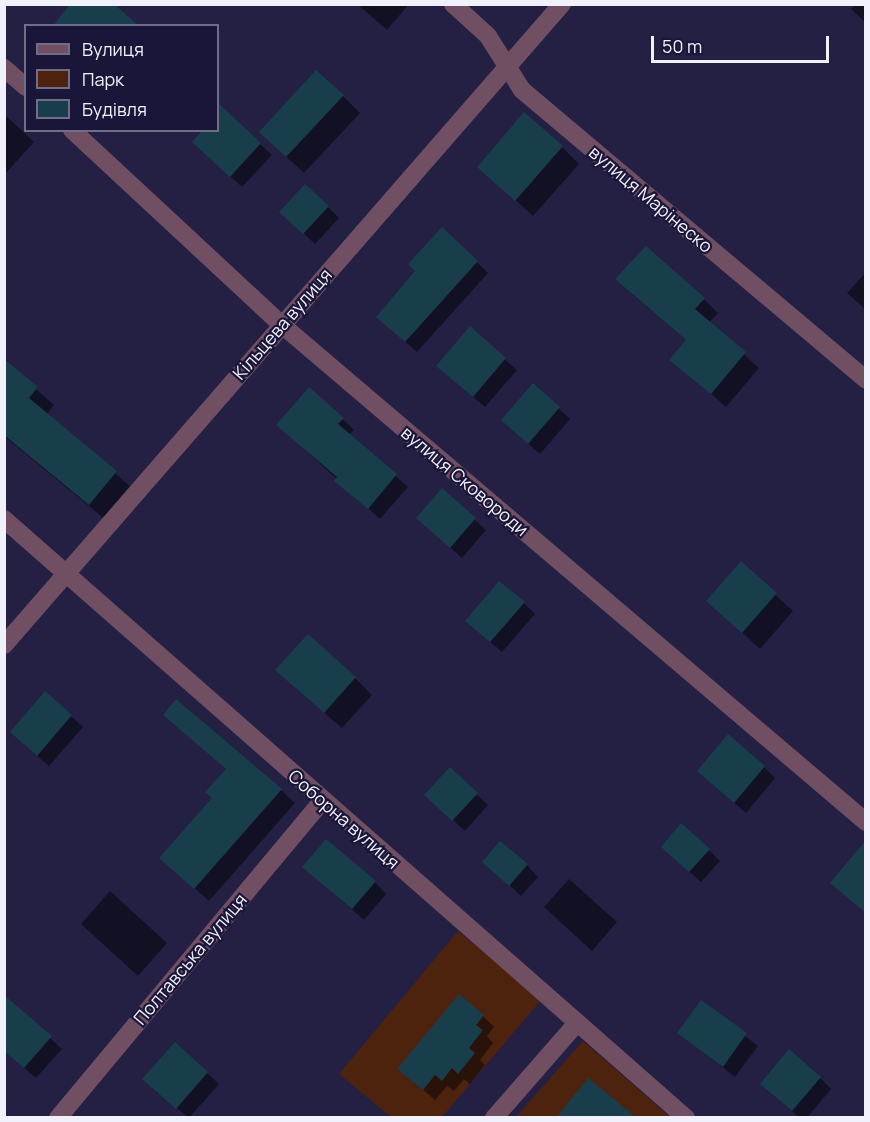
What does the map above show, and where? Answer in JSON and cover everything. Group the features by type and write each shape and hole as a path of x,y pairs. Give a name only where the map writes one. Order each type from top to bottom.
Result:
{"street":[{"name":"вулиця Марінеско","path":"453,4 488,36 506,69 522,90 866,380"},
{"name":"Кільцева вулиця","path":"4,645 562,4"},
{"path":"4,68 24,85"},
{"name":"вулиця Сковороди","path":"74,132 282,325 866,822"},
{"name":"Соборна вулиця","path":"4,519 576,1024 686,1118"},
{"name":"Полтавська вулиця","path":"58,1118 323,800"},
{"path":"495,1118 576,1024"}],"green space":[{"path":"458,931 541,1000 442,1117 391,1117 339,1074"},
{"path":"583,1041 670,1117 515,1118"}],"building":[{"path":"70,4 114,4 137,24 55,24"},
{"path":"316,70 344,95 286,157 259,132"},
{"path":"219,104 261,143 230,177 192,142 201,132 219,132"},
{"path":"524,112 563,146 515,201 477,167"},
{"path":"305,184 329,206 303,234 279,212"},
{"path":"442,227 478,261 405,342 376,317 415,271 408,264"},
{"path":"646,246 705,298 695,309 746,352 711,394 669,360 686,340 615,279"},
{"path":"470,326 506,358 473,397 436,366"},
{"path":"4,359 38,387 29,398 117,471 89,505 4,435"},
{"path":"533,383 560,407 528,444 501,420"},
{"path":"309,387 344,418 338,424 397,474 368,509 334,481 337,477 276,425"},
{"path":"442,488 476,518 450,548 416,518"},
{"path":"741,561 777,593 742,633 706,601"},
{"path":"499,581 525,602 490,642 465,621"},
{"path":"308,634 356,677 324,713 275,670"},
{"path":"45,691 72,715 37,756 10,732"},
{"path":"176,699 282,789 194,889 159,858 212,798 205,792 226,769 163,715"},
{"path":"728,734 765,766 734,803 697,771"},
{"path":"450,767 478,793 452,821 424,795"},
{"path":"681,823 710,849 689,872 661,847"},
{"path":"326,839 376,881 352,909 302,867"},
{"path":"866,840 866,913 830,883"},
{"path":"500,841 528,864 509,886 482,862"},
{"path":"459,994 484,1015 476,1025 483,1030 469,1048 475,1053 458,1074 452,1068 442,1081 435,1075 423,1090 397,1069"},
{"path":"4,995 52,1036 24,1068 4,1051"},
{"path":"701,1000 747,1033 723,1067 677,1033"},
{"path":"175,1042 208,1072 176,1109 142,1079"},
{"path":"789,1049 821,1077 792,1111 760,1084"},
{"path":"588,1078 637,1118 556,1118"}]}
